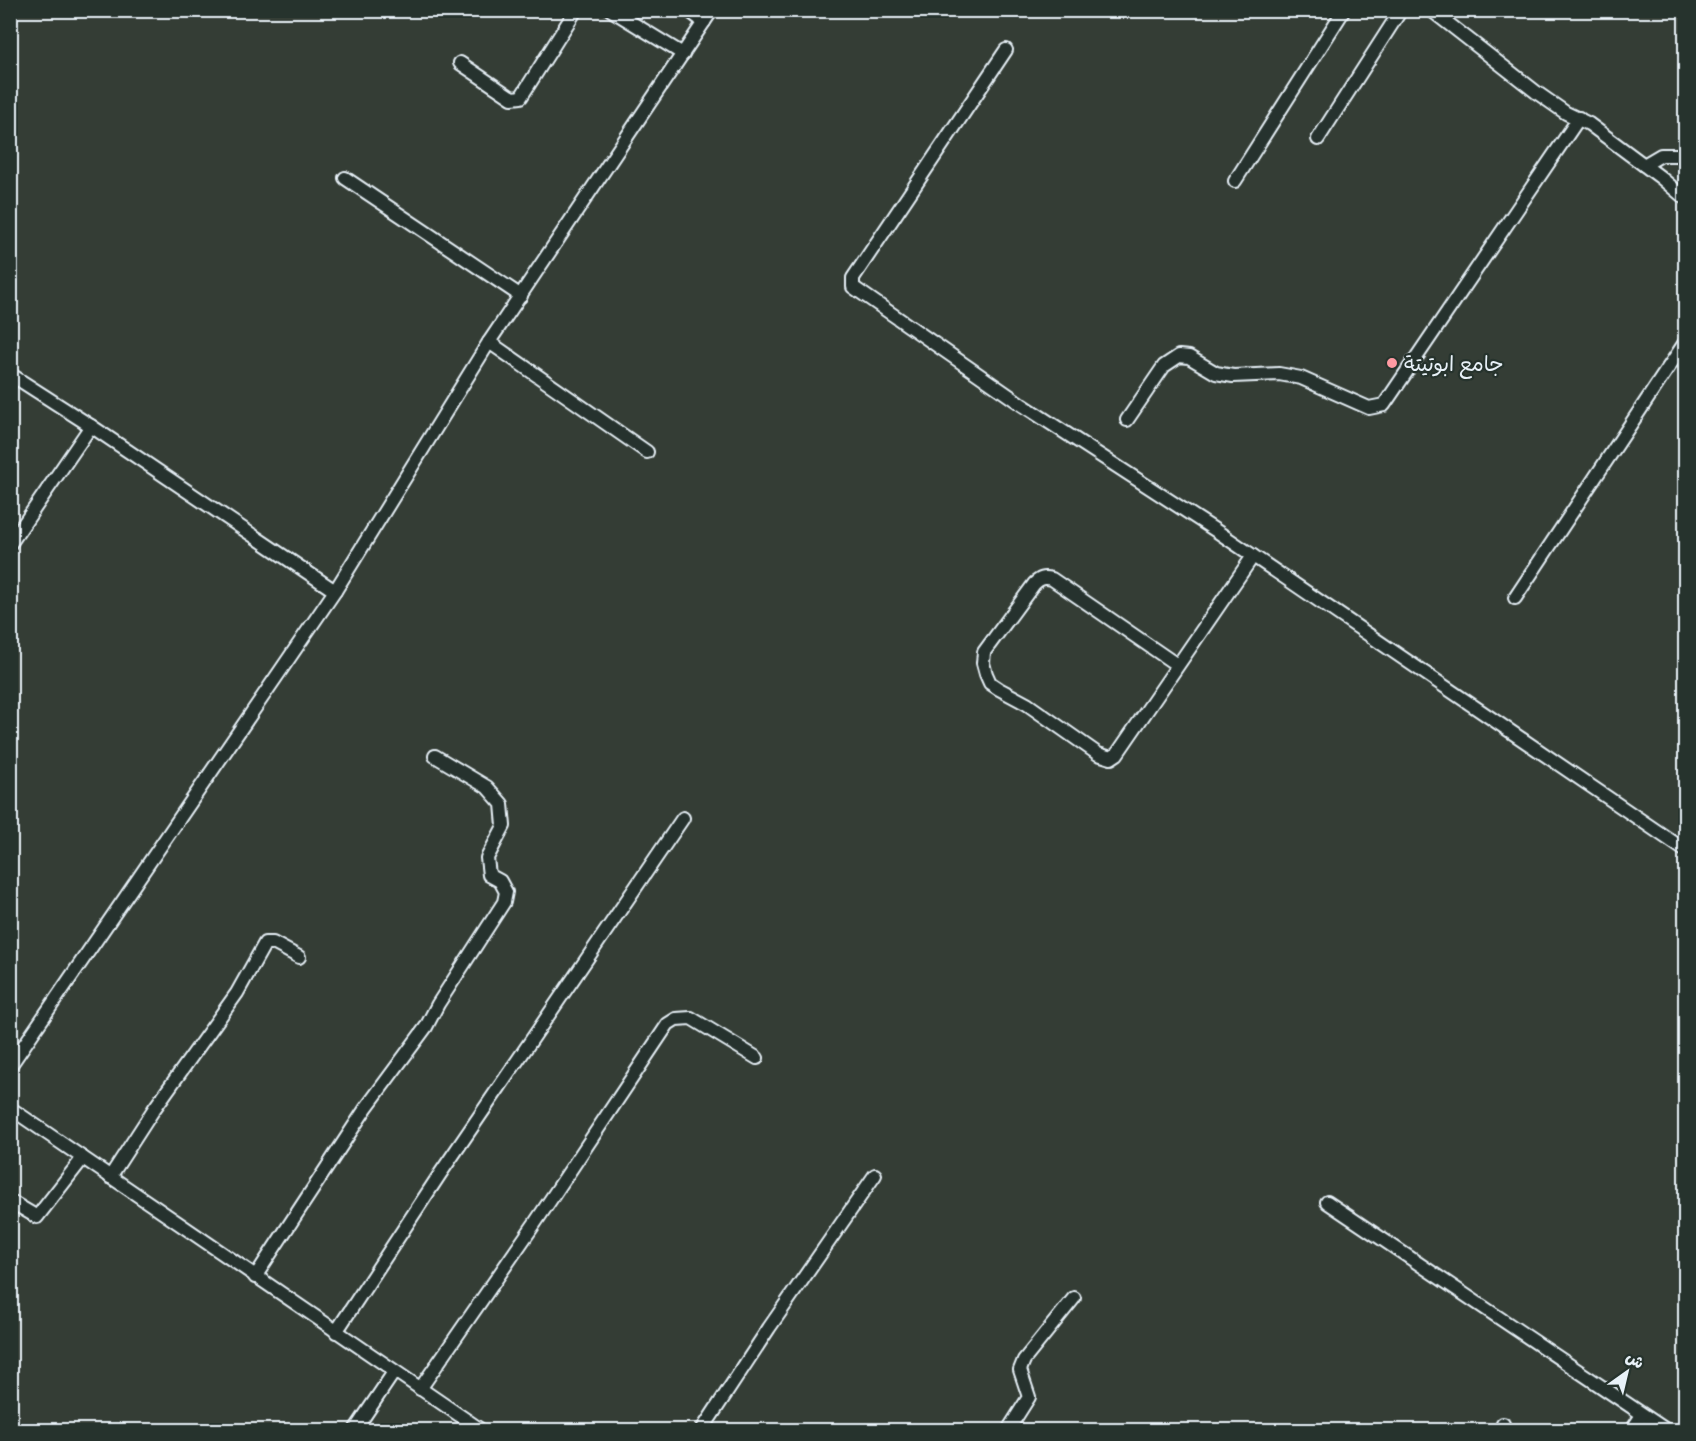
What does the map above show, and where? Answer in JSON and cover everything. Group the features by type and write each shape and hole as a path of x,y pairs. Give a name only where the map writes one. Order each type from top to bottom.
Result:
{"street":[{"path":"460,63 512,98 521,96 576,10"},
{"path":"611,10 683,54"},
{"path":"688,10 704,22"},
{"path":"10,1066 335,591 489,342 711,10"},
{"path":"1235,182 1344,10"},
{"path":"1318,139 1401,10"},
{"path":"1431,10 1536,92 1566,113 1579,118 1686,199"},
{"path":"1006,50 853,278 853,287 1021,404 1253,556 1686,851"},
{"path":"1127,420 1164,366 1179,356 1189,357 1216,373 1233,376 1279,374 1301,378 1369,408 1384,405 1579,118"},
{"path":"1644,165 1661,155 1686,155"},
{"path":"345,178 521,296"},
{"path":"489,342 647,452"},
{"path":"1515,598 1686,342"},
{"path":"10,374 92,426 335,591"},
{"path":"10,544 92,426"},
{"path":"1177,665 1052,579 1046,578 1034,584 1005,622 984,652 982,663 990,683 1027,704 1098,754 1111,758 1117,754 1253,556"},
{"path":"255,1276 366,1108 426,1027 438,1004 504,902 506,892 500,881 489,875 487,858 504,826 502,804 487,787 435,756"},
{"path":"336,1332 452,1156 684,818"},
{"path":"110,1177 154,1109 237,993 265,943 273,943 299,957"},
{"path":"420,1389 535,1223 668,1024 676,1019 691,1018 757,1058"},
{"path":"12,1113 83,1158 481,1431"},
{"path":"10,1201 37,1217 83,1158"},
{"path":"702,1431 769,1328 875,1175"},
{"path":"1327,1202 1666,1431"},
{"path":"1008,1431 1029,1397 1020,1370 1024,1360 1074,1298"},
{"path":"355,1431 394,1372"},
{"path":"1632,1431 1642,1415"}],"place":[{"name":"جامع ابوتيتة","path":"1392,363"}]}
